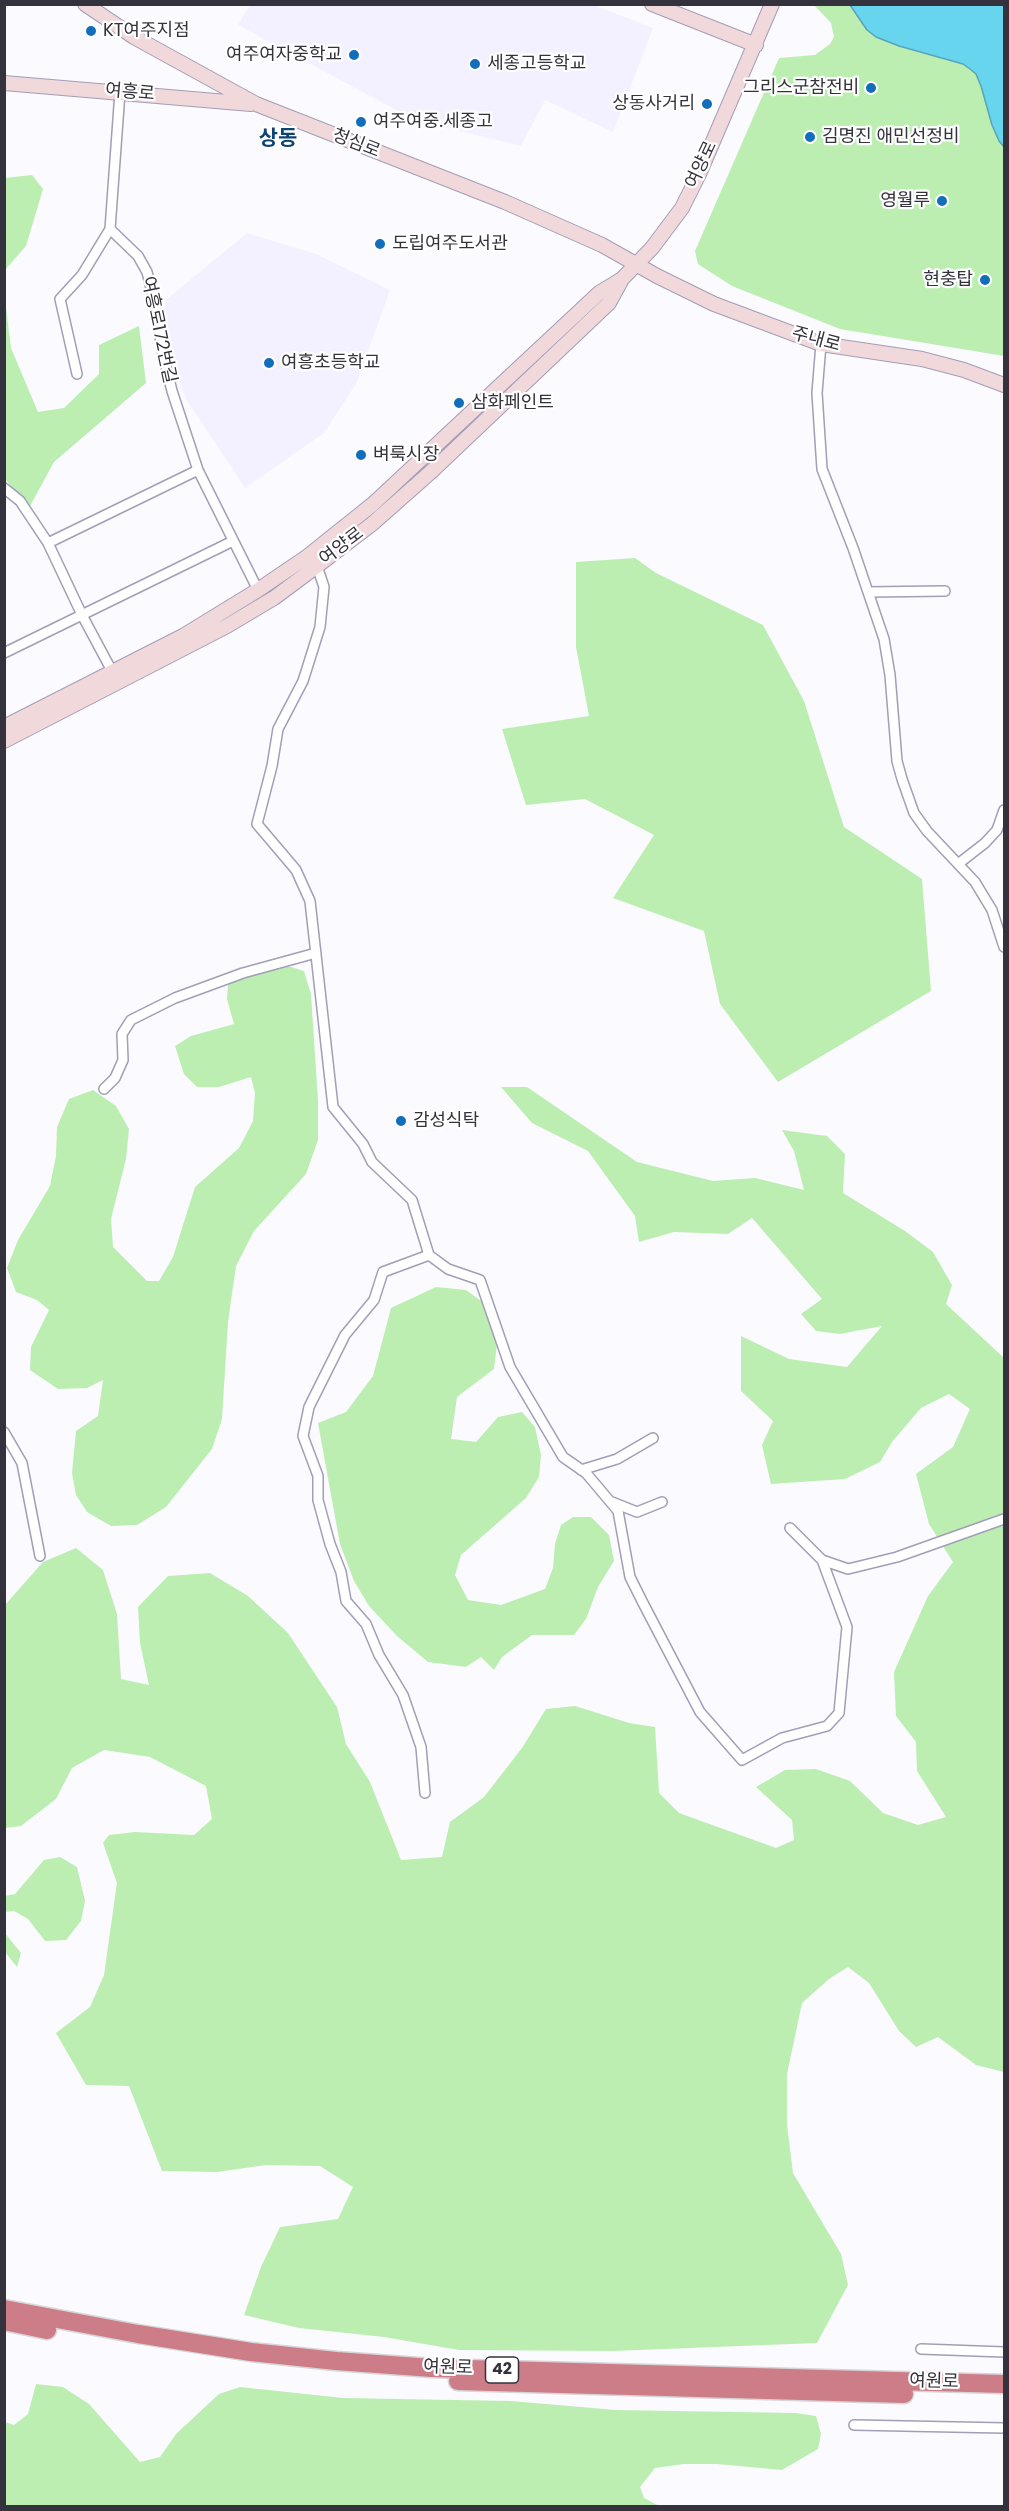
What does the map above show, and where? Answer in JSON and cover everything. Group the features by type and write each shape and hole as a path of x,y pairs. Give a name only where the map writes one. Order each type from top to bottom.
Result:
{"highway":[{"name":"여원로","path":"4,2308 138,2334 251,2352 336,2361 432,2368 1005,2384"},
{"name":"여원로","path":"4,2321 136,2347 361,2375 582,2385 1005,2397"}],"street":[{"name":"청심로","path":"85,4 134,37 256,104 505,202 602,245 637,265"},
{"path":"652,4 758,41"},
{"name":"여양로","path":"4,741 227,626 274,598 598,293 622,279 637,265 682,208 758,41 772,4"},
{"name":"여흥로","path":"4,83 256,104"},
{"path":"76,374 60,299 82,275 110,229 120,92"},
{"name":"여흥로172번길","path":"110,229 138,256 147,272 175,402 198,470 258,590"},
{"name":"주내로","path":"637,265 714,304 821,344 922,359 964,370 1005,385"},
{"path":"821,344 818,393 822,469 884,639 890,675 897,761 908,800 927,831 981,891 1003,931 1005,947"},
{"path":"48,543 198,470"},
{"path":"4,488 20,501 48,543 113,673"},
{"path":"4,653 233,540"},
{"path":"313,561 324,587 320,627 303,681 278,729 272,766 257,824 296,870 310,901 333,1107 363,1144 372,1162 412,1200 429,1255 448,1269 480,1280 510,1367 563,1457 581,1470 618,1511 630,1577 700,1712 742,1760 782,1738 827,1726 839,1713 847,1627 822,1560 790,1528"},
{"name":"여양로","path":"4,727 183,636 258,590 313,561"},
{"path":"868,592 945,591"},
{"path":"958,864 985,843 997,830 1005,810"},
{"path":"104,1089 115,1078 123,1060 122,1034 131,1020 175,998 243,973 316,953"},
{"path":"425,1794 421,1747 403,1695 379,1655 366,1624 346,1600 341,1572 330,1544 318,1500 318,1476 303,1436 309,1407 345,1335 374,1300 383,1272 429,1255"},
{"path":"4,1432 22,1463 40,1556"},
{"path":"581,1470 617,1459 653,1438"},
{"path":"610,1501 637,1512 662,1502"},
{"path":"822,1560 848,1569 897,1557 1005,1518"},
{"path":"921,2349 1005,2352"},
{"path":"854,2425 1005,2428"}],"shaded area":[{"name":"세종고등학교","path":"591,4 653,28 613,132 545,100 521,146 415,120 238,25 250,5"},
{"name":"여흥초등학교","path":"247,233 316,254 390,290 357,382 324,433 245,488 186,399 167,344 164,308 166,300"}],"green space":[{"path":"814,5 850,5 857,15 899,46 963,64 976,74 992,125 1004,147 1004,356 840,329 732,286 698,264 695,251 779,58 815,55 830,44 834,37 831,23"},
{"path":"32,175 43,189 26,246 5,270 5,178"},
{"path":"4,291 11,348 38,412 64,408 99,374 99,345 139,326 146,383 54,462 29,508 5,479"},
{"path":"635,558 656,573 763,625 804,701 844,827 922,879 931,991 778,1082 720,1004 704,931 613,898 654,835 585,799 526,805 502,729 589,716 576,647 576,562"},
{"path":"288,966 304,971 311,994 318,1101 318,1140 306,1174 254,1231 236,1266 228,1322 222,1419 212,1449 166,1507 137,1525 111,1526 87,1512 76,1495 72,1473 76,1431 98,1416 103,1380 87,1388 58,1389 30,1370 31,1347 49,1310 37,1300 16,1292 7,1268 18,1240 50,1186 56,1156 57,1127 69,1099 93,1090 116,1106 129,1129 126,1159 111,1219 113,1247 147,1281 159,1281 173,1257 195,1187 239,1148 253,1121 255,1093 251,1077 219,1087 197,1087 184,1074 175,1046 191,1036 234,1024 227,999 228,984 255,972"},
{"path":"501,1087 527,1087 637,1162 713,1181 755,1178 804,1190 794,1151 782,1130 827,1136 845,1154 843,1193 905,1231 933,1252 952,1285 946,1304 1004,1358 1004,2072 976,2065 938,2037 916,2047 899,2031 869,1983 848,1967 829,1979 802,2003 787,2074 787,2125 793,2173 841,2254 848,2285 817,2343 613,2351 459,2350 384,2337 299,2328 244,2315 261,2267 280,2227 338,2219 353,2187 320,2166 266,2165 217,2172 162,2171 129,2086 86,2085 56,2033 90,2007 104,1975 117,1883 103,1843 109,1835 135,1832 194,1835 212,1819 206,1786 150,1757 104,1750 72,1768 56,1799 21,1826 5,1828 5,1605 43,1562 76,1548 103,1570 117,1614 121,1679 149,1685 140,1643 138,1607 168,1576 210,1573 248,1596 288,1633 337,1707 346,1744 370,1782 401,1860 442,1857 450,1822 484,1797 522,1748 546,1709 575,1706 629,1723 655,1727 659,1793 679,1813 776,1848 794,1840 792,1820 756,1787 785,1770 816,1769 850,1781 883,1813 918,1825 946,1817 917,1771 916,1742 896,1716 894,1672 928,1596 953,1562 929,1524 916,1474 953,1447 970,1409 949,1394 921,1408 892,1442 880,1462 845,1479 771,1484 762,1445 773,1421 741,1391 741,1336 789,1359 847,1367 882,1326 840,1334 816,1331 801,1314 822,1299 752,1218 728,1234 674,1232 639,1242 635,1216 588,1151 532,1123"},
{"path":"436,1287 466,1290 484,1303 497,1344 494,1369 457,1397 451,1439 476,1442 498,1417 522,1412 535,1427 541,1455 539,1477 526,1498 461,1555 455,1575 468,1600 501,1605 545,1589 553,1568 555,1544 561,1525 573,1517 591,1517 609,1535 614,1561 598,1587 586,1619 574,1635 532,1635 502,1657 494,1670 481,1657 466,1667 428,1662 397,1636 369,1606 354,1581 340,1544 318,1423 346,1412 373,1376 391,1308"},
{"path":"60,1857 77,1867 85,1901 81,1921 66,1940 45,1941 28,1919 14,1911 5,1912 5,1896 15,1894 44,1860"},
{"path":"4,1932 21,1953 17,1967 5,1952"},
{"path":"36,2384 63,2387 89,2404 140,2462 160,2457 176,2434 219,2394 240,2387 343,2398 511,2401 616,2410 796,2413 816,2416 821,2434 818,2449 782,2470 717,2464 684,2464 655,2468 640,2487 644,2498 659,2506 5,2506 5,2422 14,2425 28,2414"}],"water":[{"path":"850,5 1004,5 1004,147 992,125 976,74 963,64 876,37 867,30"}],"place":[{"name":"KT여주지점","path":"91,31"},
{"name":"여주여자중학교","path":"354,55"},
{"name":"세종고등학교","path":"475,64"},
{"name":"그리스군참전비","path":"871,88"},
{"name":"상동사거리","path":"707,104"},
{"name":"여주여중.세종고","path":"361,122"},
{"name":"김명진 애민선정비","path":"810,137"},
{"name":"영월루","path":"942,201"},
{"name":"도립여주도서관","path":"380,244"},
{"name":"현충탑","path":"985,280"},
{"name":"여흥초등학교","path":"269,363"},
{"name":"삼화페인트","path":"459,403"},
{"name":"벼룩시장","path":"361,455"},
{"name":"감성식탁","path":"401,1121"}],"district":[{"name":"상동","path":"278,140"}]}
